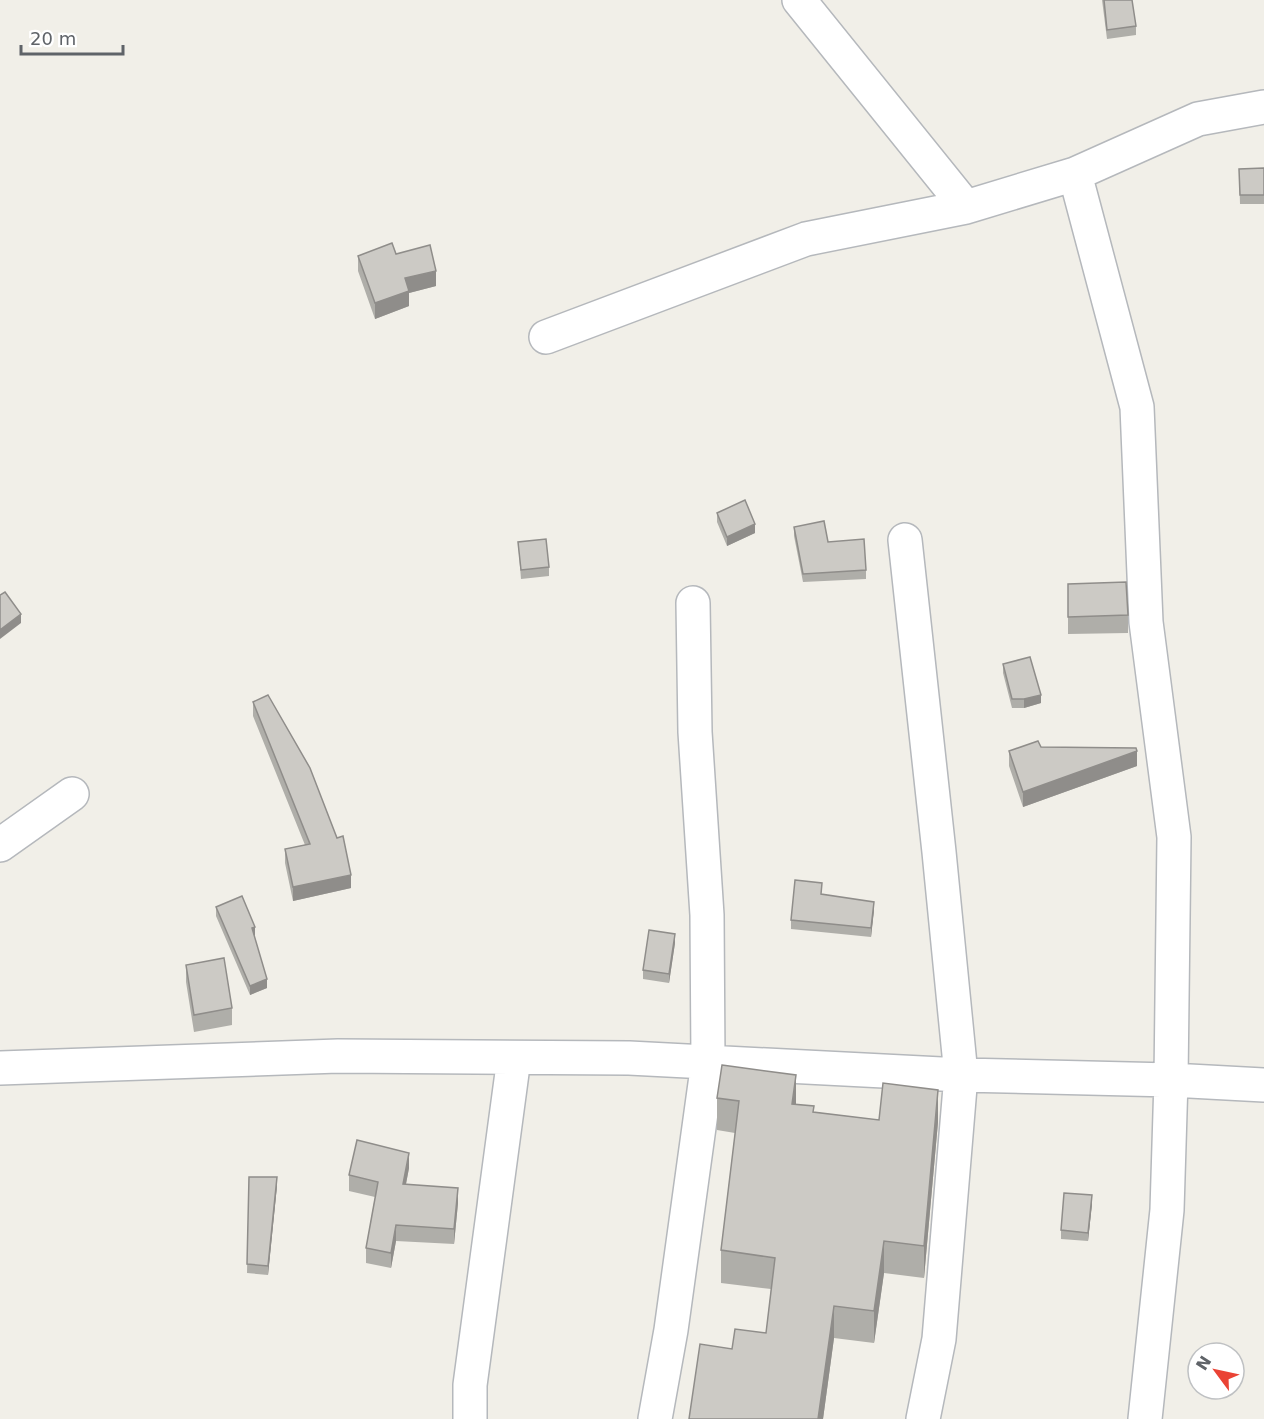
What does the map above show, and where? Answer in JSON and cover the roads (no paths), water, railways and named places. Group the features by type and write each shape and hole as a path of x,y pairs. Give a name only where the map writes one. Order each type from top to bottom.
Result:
{"street":[{"path":"799,0 966,207"},
{"path":"546,337 806,239 966,207 1075,174 1198,119 1264,107"},
{"path":"1075,174 1137,407 1146,622 1174,837 1167,1210 1145,1419"},
{"path":"904,540 938,841 961,1075 939,1340 923,1419"},
{"path":"655,1419 671,1330 708,1062 707,915 695,732 693,603"},
{"path":"0,845 72,794"},
{"path":"0,1068 338,1056 629,1058 961,1075 1171,1080 1264,1085"},
{"path":"470,1419 470,1385 514,1058"}]}
